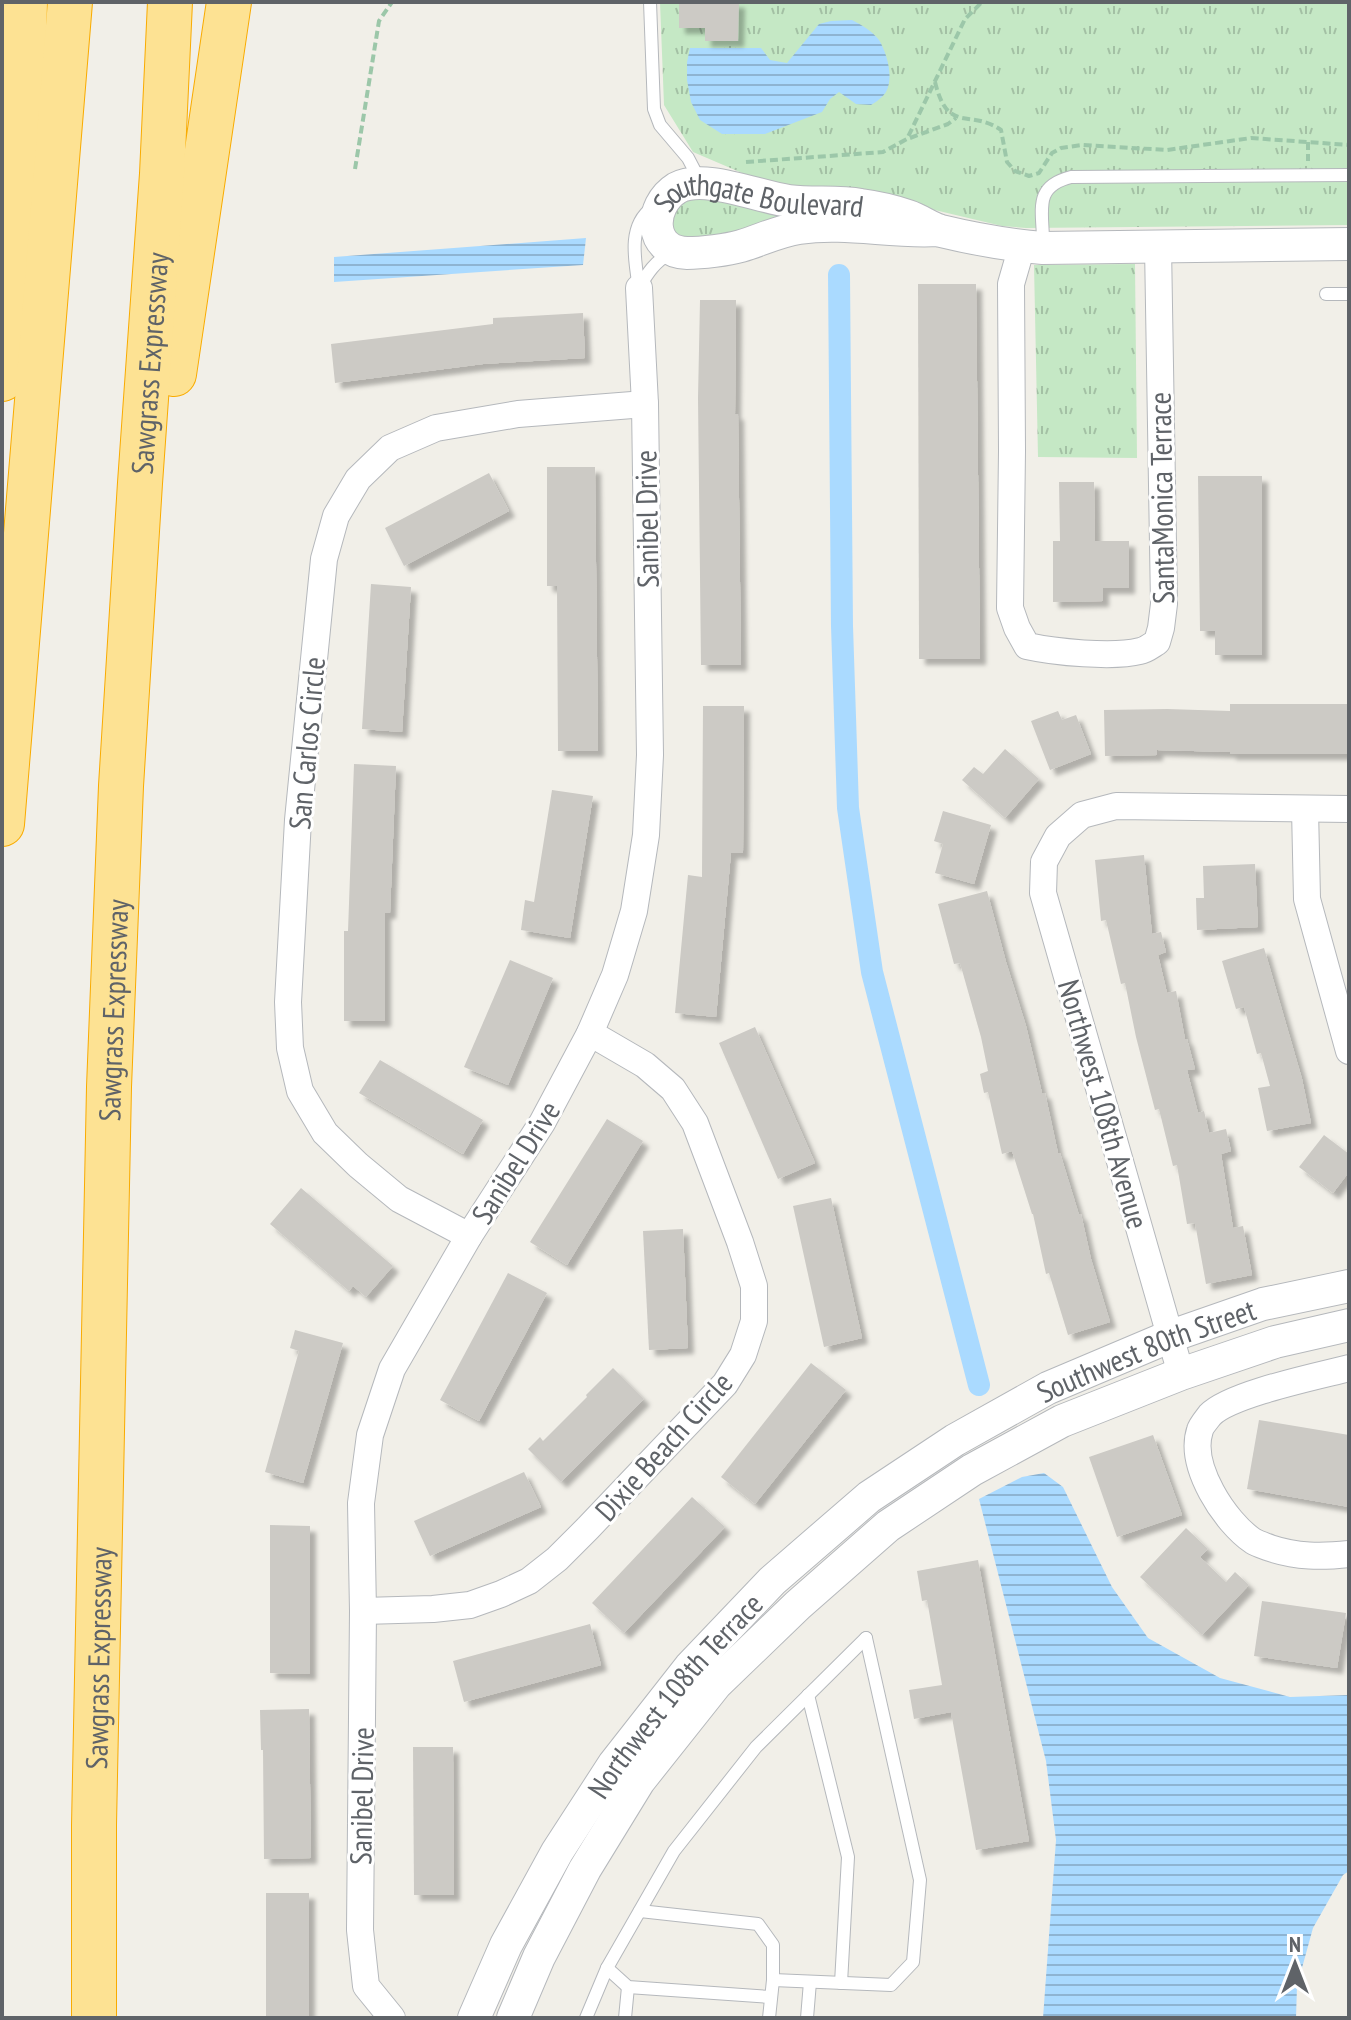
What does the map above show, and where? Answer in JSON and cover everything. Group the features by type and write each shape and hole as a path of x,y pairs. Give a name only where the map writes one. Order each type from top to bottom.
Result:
{"highway":[{"path":"2,379 25,2"},
{"path":"2,824 70,2"},
{"name":"Sawgrass Expressway","path":"94,2018 94,1825 109,1087 121,786 162,174 170,2"},
{"path":"140,483 175,370 229,2"}],"street":[{"name":"Southgate Boulevard","path":"938,230 908,216 859,204 788,201 700,182 683,185 670,192 661,201 656,220 658,232 667,246 674,251 688,253 739,246 797,228 832,225 938,230 1032,247 1349,244"},
{"name":"SantaMonica Terrace","path":"1032,247 1011,284 1010,608 1027,646 1050,652 1114,653 1142,651 1157,642 1164,604 1158,246"},
{"name":"Sanibel Drive","path":"392,2018 366,1986 360,1930 361,1503 370,1435 392,1369 469,1236 542,1123 590,1033 615,975 634,911 646,835 650,755 645,404 639,288"},
{"name":"San Carlos Circle","path":"469,1236 399,1199 325,1133 300,1091 290,1048 288,1002 298,820 324,559 336,516 358,479 390,448 436,428 518,414 645,404"},
{"name":"Northwest 108th Avenue","path":"1181,1374 1043,893 1044,862 1058,836 1082,815 1116,806 1305,809"},
{"path":"1349,809 1305,809 1307,899 1349,1051"},
{"name":"Dixie Beach Circle","path":"363,1611 470,1605 529,1581 557,1559 599,1517 725,1384 743,1355 754,1321 754,1286 695,1123 673,1089 645,1065 590,1033"},
{"name":"Southwest 80th Street","path":"955,1440 1048,1388 1171,1336 1263,1304 1349,1286"},
{"name":"Southwest 80th Street","path":"972,1470 1062,1421 1181,1374 1275,1342 1349,1325"},
{"path":"1349,1368 1232,1401 1212,1413 1200,1430 1198,1455 1209,1488 1229,1520 1255,1542 1287,1553 1319,1557 1349,1554"},
{"name":"Northwest 108th Terrace","path":"474,2018 506,1945 557,1852 614,1764 690,1667 772,1581 869,1497 955,1440"},
{"name":"Northwest 108th Terrace","path":"513,2018 539,1957 585,1869 639,1781 716,1684 798,1605 888,1526 972,1470"}],"lane":[{"path":"650,2 654,109 660,125 688,158 700,182"},
{"path":"1032,247 1046,189 1056,180 1071,177 1349,175"},
{"name":"Sanibel Drive","path":"639,288 634,255 637,229 644,214 661,201"},
{"path":"639,288 657,261 674,251"},
{"path":"1326,294 1349,294"},
{"path":"586,2018 607,1968 674,1851 756,1747 866,1638 920,1880 913,1962 891,1985 773,1980"},
{"path":"808,1695 848,1857 841,1983"},
{"path":"640,1911 758,1924 773,1945 769,2018"},
{"path":"607,1968 628,1987 770,1997"},
{"path":"807,2018 810,1982"},
{"path":"625,2018 628,1987"}],"path":[{"path":"355,169 379,21 392,2"},
{"path":"907,139 965,19 982,2"},
{"path":"935,82 945,108 957,117 988,121 1001,130 1007,162 1015,171 1029,176 1039,173 1052,153 1061,148 1082,145 1167,150 1251,138 1349,145"},
{"path":"740,163 883,152 907,139 948,124 957,117"}],"green space":[{"path":"660,2 1349,2 1349,225 1026,228 1002,226 922,207 794,191 756,179 693,152 664,105"},
{"path":"693,196 798,210 771,226 690,240 673,232 671,208"},
{"path":"1135,264 1137,458 1038,457 1034,265"}],"water":[{"path":"852,20 876,37 887,58 888,86 883,96 873,104 856,104 839,92 822,112 765,134 722,134 700,120 691,102 687,80 690,48 761,48 770,60 787,63 819,24"},
{"path":"586,238 583,265 334,282 334,257"},
{"path":"1044,1473 1063,1487 1112,1587 1148,1638 1220,1678 1290,1697 1349,1695 1349,1871 1343,1875 1313,1928 1297,1986 1296,2018 1043,2018 1056,1840 1046,1761 979,1499 1022,1477"}],"building":[{"path":"679,2 739,2 738,41 705,41 705,28 679,28"},
{"path":"918,284 976,284 980,659 919,659"},
{"path":"700,300 736,300 735,414 738,414 741,665 701,665"},
{"path":"583,313 585,358 483,364 335,383 331,344 493,324 493,318"},
{"path":"547,467 595,467 598,751 558,751 557,586 547,586"},
{"path":"489,473 509,511 404,566 385,528"},
{"path":"1198,476 1262,476 1262,655 1215,655 1215,631 1200,631"},
{"path":"1059,482 1094,482 1095,541 1129,541 1129,588 1103,588 1103,601 1053,602 1053,541 1060,541"},
{"path":"371,584 411,587 402,732 362,729"},
{"path":"1230,704 1349,704 1349,754 1230,754 1157,750 1157,755 1105,756 1104,710 1230,711"},
{"path":"703,706 744,706 743,853 731,853 716,1017 675,1013 688,875 702,877"},
{"path":"1058,711 1062,720 1076,715 1091,754 1050,770 1031,721"},
{"path":"1005,749 1039,779 1005,818 962,780 974,767 983,774"},
{"path":"354,764 396,766 390,913 385,913 385,1021 344,1021 344,931 348,931"},
{"path":"552,790 593,796 570,938 521,930 525,900 534,902"},
{"path":"943,811 991,825 974,884 935,873 943,844 934,841"},
{"path":"1144,855 1152,934 1161,932 1166,952 1158,955 1167,993 1176,991 1185,1039 1195,1069 1187,1070 1198,1113 1204,1111 1209,1133 1226,1129 1231,1151 1221,1154 1233,1228 1243,1226 1252,1275 1206,1284 1195,1223 1187,1224 1177,1165 1173,1166 1159,1109 1155,1110 1125,983 1121,984 1106,920 1101,921 1095,860"},
{"path":"1255,864 1258,927 1197,930 1196,898 1204,898 1203,866"},
{"path":"987,891 1042,1093 1045,1093 1058,1153 1081,1214 1110,1322 1068,1335 1049,1273 1046,1274 1033,1214 1012,1151 1002,1154 988,1092 984,1093 980,1074 988,1071 981,1037 960,963 954,964 938,904"},
{"path":"1264,948 1302,1079 1311,1123 1267,1131 1258,1088 1270,1086 1244,1007 1236,1009 1222,961"},
{"path":"510,960 553,978 508,1085 464,1067"},
{"path":"755,1027 815,1163 778,1179 719,1043"},
{"path":"380,1060 483,1120 463,1154 359,1093"},
{"path":"607,1119 643,1141 567,1265 530,1242"},
{"path":"1324,1135 1349,1154 1349,1172 1333,1193 1299,1167"},
{"path":"301,1188 393,1266 366,1297 353,1286 349,1291 270,1224"},
{"path":"831,1198 862,1338 824,1347 793,1206"},
{"path":"683,1229 688,1348 649,1350 643,1231"},
{"path":"508,1273 547,1293 479,1421 440,1400"},
{"path":"295,1330 343,1343 303,1483 265,1472 299,1351 290,1348"},
{"path":"811,1363 846,1390 755,1504 721,1477"},
{"path":"613,1368 644,1399 561,1482 528,1449 540,1437 543,1441"},
{"path":"1259,1420 1349,1435 1349,1507 1247,1489"},
{"path":"1153,1435 1182,1515 1117,1537 1089,1457"},
{"path":"524,1472 541,1507 430,1556 414,1521"},
{"path":"692,1497 725,1527 624,1633 592,1603"},
{"path":"270,1525 310,1526 310,1674 270,1673"},
{"path":"1186,1528 1208,1549 1200,1557 1226,1582 1235,1572 1249,1585 1202,1635 1140,1577"},
{"path":"978,1560 1029,1841 976,1850 951,1712 914,1719 909,1690 942,1685 927,1600 922,1601 917,1571"},
{"path":"1262,1601 1346,1613 1337,1668 1254,1656"},
{"path":"590,1624 601,1665 464,1702 453,1661"},
{"path":"309,1709 311,1858 264,1859 260,1710"},
{"path":"413,1747 453,1747 454,1895 414,1895"},
{"path":"266,1893 309,1893 309,2018 266,2018"}],"waterway":[{"path":"839,275 842,626 848,808 872,972 979,1385"}]}
